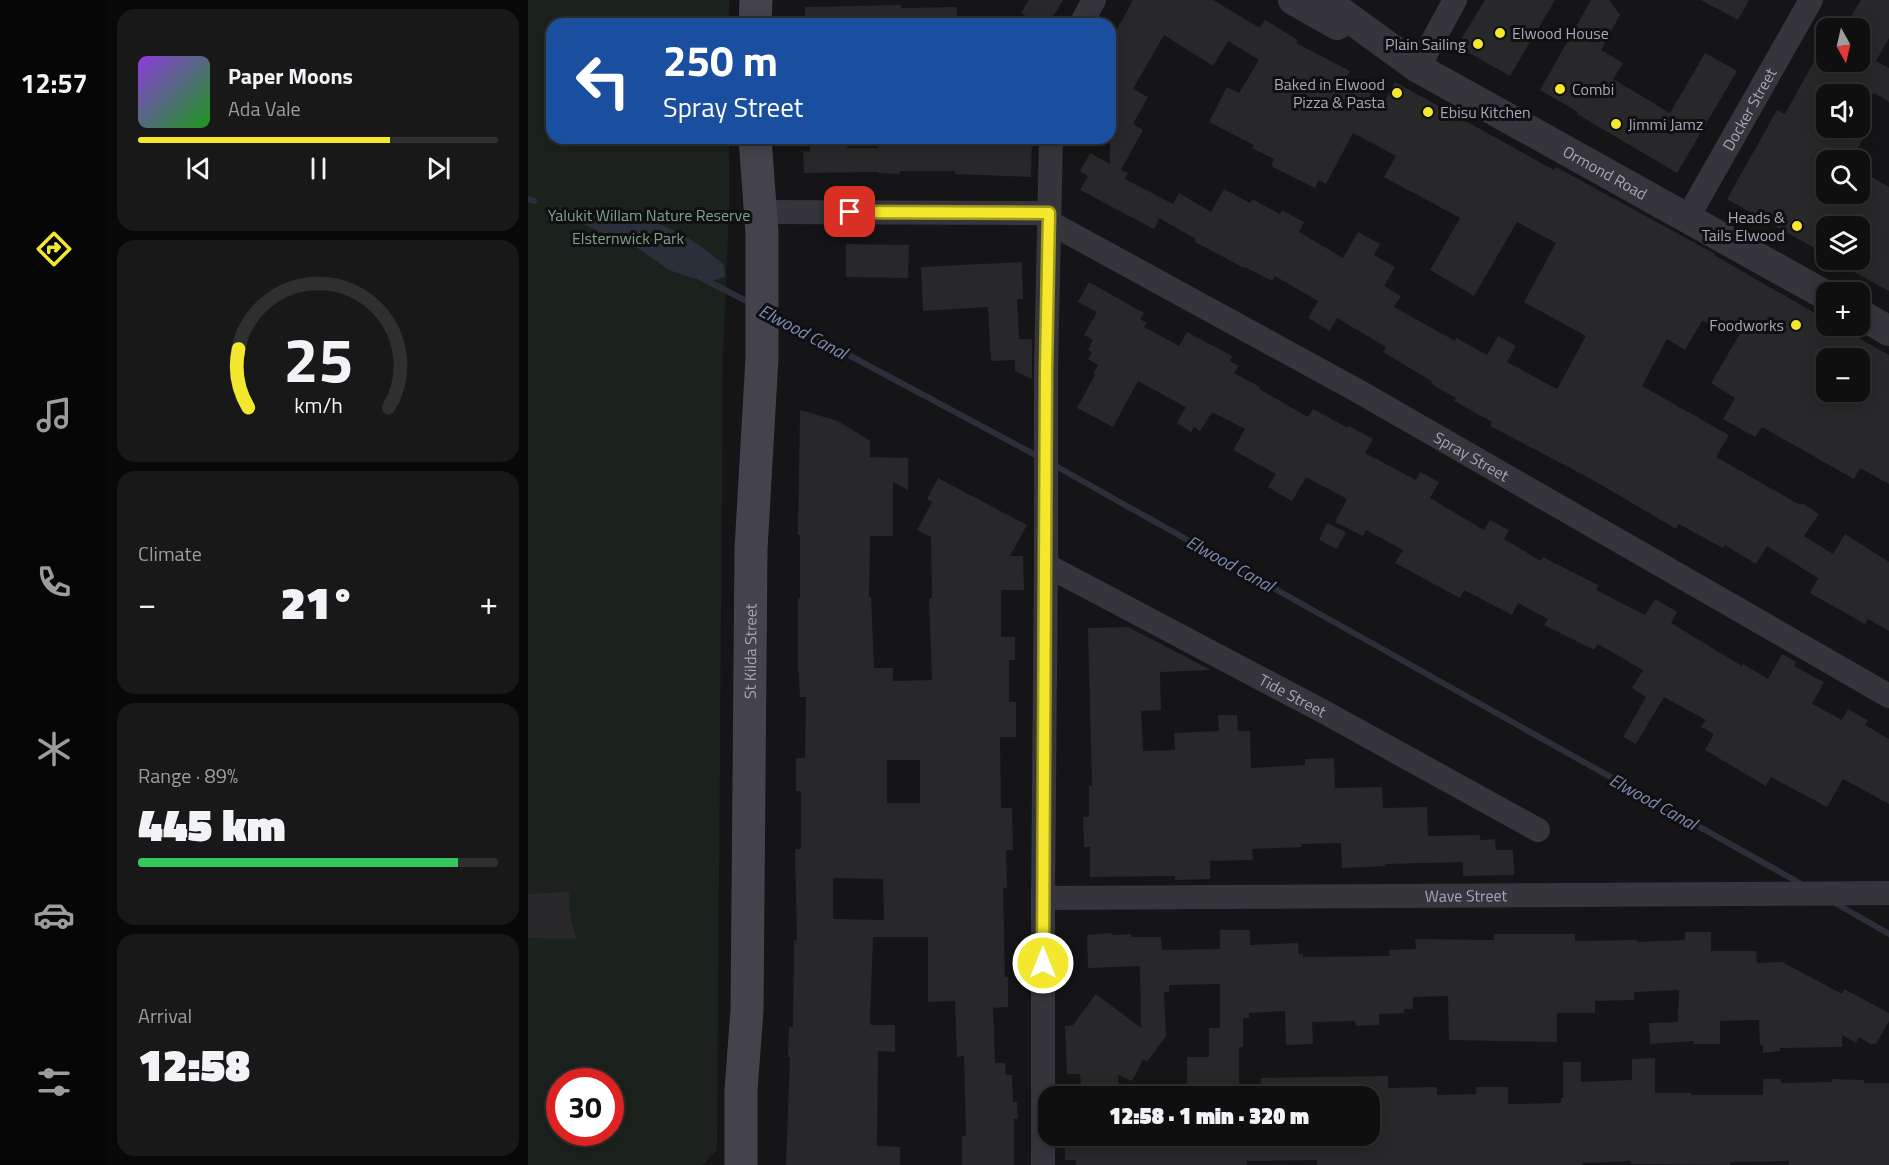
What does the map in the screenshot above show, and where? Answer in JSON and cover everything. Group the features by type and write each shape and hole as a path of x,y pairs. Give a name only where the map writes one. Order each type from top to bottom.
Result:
{"main road":[{"path":"755,18 756,0"},
{"name":"St Kilda Street","path":"741,1165 741,1090 747,1011 751,549 762,358 762,265 755,144"}],"street":[{"path":"1084,18 1094,0"},
{"name":"Ormond Road","path":"1293,0 1345,29 1384,44"},
{"name":"Ormond Road","path":"1322,0 1418,68 1816,290"},
{"path":"1418,68 1455,0"},
{"name":"Docker Street","path":"1688,217 1811,0"},
{"path":"1043,1165 1042,898 1046,369 1051,144"},
{"name":"Spray Street","path":"760,212 1049,218 1358,391 1889,696"},
{"path":"1870,320 1889,331"},
{"name":"Tide Street","path":"1046,565 1326,713 1538,830"},
{"name":"Wave Street","path":"1042,898 1889,893"}],"green space":[{"name":"Elsternwick Park","path":"528,0 729,0 729,18 546,18 546,144 729,144 729,210 723,356 717,1150 702,1165 528,1165"}],"shaded area":[{"path":"570,212 623,214 670,228 712,254 724,265 725,277 715,280 692,278 669,270 612,230 591,228 572,217"}],"building":[{"path":"1029,0 1063,0 1052,18 1029,18 1021,13"},
{"path":"1133,0 1213,0 1260,28 1265,20 1298,40 1296,43 1350,71 1345,80 1385,101 1395,82 1554,170 1556,167 1715,254 1816,314 1816,336 1855,336 1889,355 1889,484 1860,468 1854,479 1762,427 1755,437 1723,419 1735,398 1711,383 1739,335 1712,321 1710,324 1702,321 1685,350 1667,339 1642,386 1729,435 1716,457 1819,514 1804,536 1833,554 1845,534 1889,562 1889,631 1868,619 1865,624 1810,593 1818,578 1767,546 1756,564 1725,545 1723,548 1679,524 1676,529 1593,480 1490,426 1492,422 1454,401 1456,398 1431,384 1433,382 1383,352 1386,347 1337,318 1330,331 1308,318 1318,301 1275,276 1272,281 1244,268 1195,242 1196,239 1159,218 1154,229 1080,190 1088,176 1080,171 1090,153 1110,164 1110,144 1116,144 1116,31","holes":["1164,35 1213,66 1228,41 1259,60 1239,93 1227,87 1209,122 1254,145 1252,148 1274,159 1271,166 1315,188 1319,180 1326,184 1353,133 1396,156 1384,177 1460,218 1430,270 1474,296 1517,222 1556,243 1524,302 1586,336 1557,389 1507,362 1516,346 1498,336 1487,355 1456,338 1455,341 1394,307 1401,296 1384,286 1395,267 1374,255 1380,244 1358,232 1343,258 1299,232 1304,222 1282,210 1280,214 1252,199 1250,203 1224,189 1211,212 1179,193 1173,204 1125,179 1128,173 1121,170 1143,130 1133,124 1148,97 1133,89"]},
{"name":"Elwood House","path":"1485,0 1555,0 1510,76 1457,46"},
{"path":"1591,0 1609,0 1620,15 1601,50 1623,63 1613,79 1670,113 1705,53 1737,71 1677,173 1540,90"},
{"path":"1701,0 1749,0 1738,20"},
{"path":"1861,0 1889,0 1889,38 1876,61 1889,68 1889,102 1876,94 1870,94 1870,84 1816,84 1816,138 1864,138 1857,150 1816,150 1816,204 1870,204 1870,176 1889,187 1889,291 1850,270 1870,270 1870,216 1816,216 1816,249 1727,199 1777,110 1785,114 1816,58 1816,72 1870,72 1870,18 1850,18"},
{"path":"901,5 901,8 957,7 957,18 805,18 805,7"},
{"path":"810,144 847,144 847,148 878,148 878,144 1032,144 1031,177 955,174 955,171 900,171 900,174 804,173 803,151 810,152"},
{"path":"846,244 909,245 908,278 846,277"},
{"path":"1022,262 1023,299 1017,299 1019,339 1032,339 1032,379 1015,371 1015,360 991,361 988,307 923,311 921,267"},
{"path":"1089,282 1144,313 1140,319 1147,323 1144,327 1179,346 1187,332 1232,356 1230,361 1239,366 1234,373 1260,387 1259,389 1308,417 1313,409 1373,439 1365,453 1416,480 1420,472 1439,482 1430,498 1484,530 1490,520 1509,530 1504,539 1541,561 1543,557 1598,585 1596,590 1645,615 1655,599 1677,612 1671,623 1768,679 1782,654 1796,662 1794,666 1824,682 1812,704 1842,720 1848,709 1868,720 1865,725 1889,739 1889,804 1843,779 1827,807 1771,777 1766,786 1705,750 1714,734 1701,727 1706,720 1664,697 1636,744 1623,737 1646,697 1632,688 1643,670 1598,644 1594,650 1544,625 1548,619 1518,603 1512,615 1464,590 1460,598 1395,563 1403,550 1366,530 1363,536 1335,522 1347,499 1306,477 1292,501 1268,487 1276,474 1233,450 1245,429 1212,412 1200,431 1194,427 1191,432 1177,423 1186,407 1138,381 1113,427 1077,408 1098,365 1088,359 1092,352 1088,350 1093,340 1084,335 1097,312 1078,302"},
{"path":"800,410 838,421 870,441 870,457 908,458 908,490 893,482 893,536 870,536 869,597 871,597 874,668 893,668 893,681 932,680 929,598 932,598 931,537 917,530 932,502 927,499 938,478 1027,525 1010,556 1023,556 1024,590 1001,590 1001,637 1015,637 1015,660 1009,660 1009,702 1016,702 1016,737 1000,737 1001,808 1012,808 1013,850 1006,850 1007,888 1003,888 1008,1007 993,1008 995,1063 1005,1063 1006,1075 1012,1075 1013,1102 1017,1102 1018,1119 1014,1119 1014,1165 962,1165 962,1136 966,1136 964,1056 957,1057 955,1001 928,1002 928,937 873,937 871,1025 895,1025 895,1052 878,1051 877,1146 900,1147 900,1165 786,1165 789,1027 793,1027 794,940 797,941 795,849 801,849 801,791 796,791 796,758 805,758 806,697 800,697 798,663 800,535 798,535","holes":["887,760 920,760 920,803 887,803","833,878 883,879 884,920 833,919"]},
{"path":"1327,523 1346,532 1337,549 1319,540"},
{"path":"1128,627 1211,670 1160,672 1161,710 1141,711 1143,751 1175,750 1174,733 1219,731 1218,715 1237,715 1238,731 1250,731 1251,768 1305,765 1305,759 1334,758 1335,788 1382,787 1383,808 1427,807 1428,836 1480,835 1480,840 1495,839 1496,850 1513,850 1514,875 1463,876 1463,862 1385,864 1385,866 1342,868 1341,843 1252,849 1253,860 1210,861 1210,879 1175,880 1175,876 1090,877 1090,847 1084,847 1083,817 1089,817 1089,786 1092,786 1088,628"},
{"path":"569,892 570,915 576,939 528,938 528,894"},
{"path":"1220,930 1250,930 1250,945 1298,943 1299,954 1303,954 1303,957 1390,956 1389,950 1416,949 1415,939 1494,940 1494,934 1575,934 1575,941 1637,940 1637,942 1685,940 1685,932 1711,932 1711,951 1756,951 1757,963 1782,962 1842,994 1844,989 1889,1013 1889,1021 1876,1044 1870,1044 1859,1037 1856,1043 1842,1035 1842,1047 1780,1048 1780,1051 1763,1053 1763,1045 1760,1045 1759,1020 1720,1021 1720,1044 1694,1044 1694,1041 1650,1044 1649,1023 1678,1022 1679,990 1634,992 1634,1000 1595,1001 1595,1013 1557,1013 1557,1042 1449,1040 1448,996 1413,997 1413,1009 1404,1009 1404,1013 1379,1014 1379,1025 1356,1026 1355,1021 1312,1022 1313,1044 1286,1045 1285,1011 1249,1013 1249,1018 1243,1018 1243,1047 1239,1047 1239,1086 1187,1086 1187,1057 1209,1057 1209,1028 1220,1028 1220,984 1169,985 1169,992 1164,992 1166,1036 1147,1062 1143,1059 1132,1081 1118,1075 1119,1086 1081,1086 1080,1074 1067,1074 1065,1026 1073,1025 1096,994 1141,1028 1140,966 1088,968 1087,935 1112,933 1112,935 1131,934 1131,937 1161,937 1162,950 1220,949"},
{"path":"1655,1058 1655,1093 1763,1095 1763,1079 1781,1079 1781,1083 1832,1082 1832,1079 1889,1083 1889,1165 1789,1165 1789,1161 1730,1162 1730,1165 1631,1164 1631,1161 1583,1163 1582,1165 1317,1165 1317,1160 1247,1161 1247,1165 1076,1165 1076,1160 1065,1160 1065,1146 1380,1146 1380,1086 1261,1086 1261,1078 1388,1076 1388,1088 1437,1087 1437,1095 1476,1094 1476,1087 1508,1087 1508,1104 1561,1103 1563,1062 1581,1062 1581,1082 1632,1080 1632,1059"}],"waterway":[{"name":"Elwood Canal","path":"528,199 534,201"},
{"name":"Elwood Canal","path":"561,212 577,219"},
{"name":"Elwood Canal","path":"594,226 632,242"},
{"name":"Elwood Canal","path":"700,277 752,304"},
{"name":"Elwood Canal","path":"772,314 1041,458"},
{"name":"Elwood Canal","path":"1052,464 1805,886"},
{"name":"Elwood Canal","path":"1835,903 1889,934"}],"place":[{"name":"Elwood House","path":"1500,33"},
{"name":"Plain Sailing","path":"1478,44"},
{"name":"Combi","path":"1560,89"},
{"name":"Baked in Elwood Pizza & Pasta","path":"1397,93"},
{"name":"Ebisu Kitchen","path":"1428,112"},
{"name":"Jimmi Jamz","path":"1616,124"},
{"name":"Heads & Tails Elwood","path":"1797,226"},
{"name":"Foodworks","path":"1796,325"}],"route":[{"path":"850,212 1049,213 1043,963"}],"park label":[{"name":"Yalukit Willam Nature Reserve","path":"649,215"}]}
